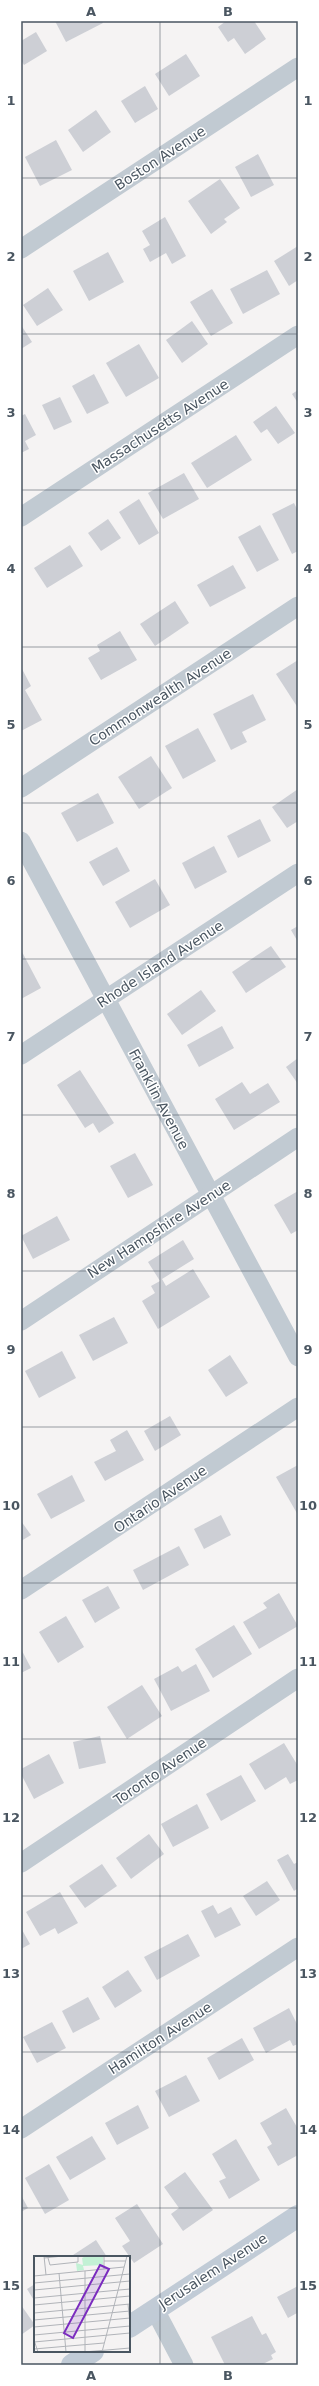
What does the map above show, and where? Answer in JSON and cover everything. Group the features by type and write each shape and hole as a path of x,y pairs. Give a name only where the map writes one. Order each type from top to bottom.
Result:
{"main road":[{"name":"Jerusalem Avenue","path":"130,2326 298,2216"},
{"path":"72,2365 92,2352"}],"street":[{"name":"Boston Avenue","path":"21,249 298,67"},
{"name":"Massachusetts Avenue","path":"21,517 298,336"},
{"name":"Commonwealth Avenue","path":"21,788 298,606"},
{"name":"Franklin Avenue","path":"21,841 298,1357"},
{"name":"Rhode Island Avenue","path":"21,1055 298,873"},
{"name":"New Hampshire Avenue","path":"21,1320 298,1138"},
{"name":"Ontario Avenue","path":"21,1590 298,1407"},
{"name":"Toronto Avenue","path":"21,1863 298,1678"},
{"name":"Hamilton Avenue","path":"21,2129 298,1946"},
{"path":"155,2310 184,2365"}],"building":[{"path":"55,21 102,21 103,23 66,42"},
{"path":"226,21 254,21 266,39 245,54 234,38 228,42 218,27"},
{"path":"36,32 47,51 24,65 21,60 21,41"},
{"path":"186,54 200,76 169,96 155,74"},
{"path":"145,86 158,109 135,123 121,101"},
{"path":"96,110 111,132 83,152 68,130"},
{"path":"56,140 72,170 40,186 25,157"},
{"path":"258,154 274,185 251,197 235,167"},
{"path":"220,179 240,208 224,219 227,222 211,234 188,201"},
{"path":"165,217 186,256 172,264 166,253 150,262 143,249 150,245 142,231"},
{"path":"298,246 298,280 289,286 274,261"},
{"path":"108,252 124,282 89,301 73,271"},
{"path":"267,270 280,294 243,314 230,289"},
{"path":"48,288 63,310 37,326 23,305"},
{"path":"212,289 233,323 211,336 190,302"},
{"path":"192,321 208,344 182,363 166,340"},
{"path":"21,325 32,342 21,349"},
{"path":"139,344 159,378 126,397 106,363"},
{"path":"94,374 109,403 87,414 72,386"},
{"path":"298,390 298,403 292,394"},
{"path":"60,397 72,422 54,430 42,405"},
{"path":"276,406 295,433 278,444 267,429 261,433 253,422"},
{"path":"25,414 36,435 25,441 29,449 21,453 21,416"},
{"path":"236,435 252,460 207,488 191,463"},
{"path":"184,473 199,499 163,519 148,493"},
{"path":"139,499 159,533 139,545 119,512"},
{"path":"294,503 298,511 298,551 292,554 272,514"},
{"path":"108,519 121,538 101,551 88,533"},
{"path":"260,525 279,560 257,572 238,537"},
{"path":"70,545 83,566 47,588 34,568"},
{"path":"233,565 246,588 210,607 197,585"},
{"path":"175,601 189,623 155,646 140,624"},
{"path":"120,631 137,660 101,680 88,658 100,651 97,645"},
{"path":"298,660 298,708 276,674"},
{"path":"21,667 31,686 25,690 42,720 21,731"},
{"path":"253,694 266,720 242,732 247,742 231,750 213,714"},
{"path":"198,728 216,761 183,779 165,746"},
{"path":"151,756 172,788 139,809 118,777"},
{"path":"298,789 298,821 287,828 272,807"},
{"path":"98,793 114,823 77,842 61,813"},
{"path":"260,819 271,841 238,858 227,836"},
{"path":"214,846 227,872 195,889 182,863"},
{"path":"117,847 130,871 103,886 89,862"},
{"path":"155,879 170,905 130,928 115,902"},
{"path":"298,926 298,942 291,930"},
{"path":"271,946 286,967 246,993 232,972"},
{"path":"21,950 41,988 21,999"},
{"path":"201,990 216,1011 182,1035 167,1014"},
{"path":"222,1026 234,1048 199,1067 187,1045"},
{"path":"298,1058 298,1084 286,1067"},
{"path":"80,1070 114,1123 99,1133 93,1123 85,1128 57,1085"},
{"path":"242,1082 250,1094 268,1083 280,1102 234,1130 215,1099"},
{"path":"135,1153 153,1185 128,1198 110,1166"},
{"path":"298,1191 298,1230 291,1234 274,1205"},
{"path":"57,1216 70,1240 33,1259 21,1236"},
{"path":"183,1240 194,1259 162,1279 166,1286 193,1269 210,1297 158,1329 142,1301 155,1293 151,1286 160,1281 148,1262"},
{"path":"114,1317 128,1343 93,1361 79,1335"},
{"path":"62,1351 76,1378 39,1398 25,1371"},
{"path":"230,1355 248,1383 226,1397 208,1370"},
{"path":"170,1416 181,1435 155,1451 144,1431"},
{"path":"127,1430 144,1460 105,1481 94,1462 116,1451 110,1440"},
{"path":"298,1465 298,1515 276,1477"},
{"path":"72,1475 85,1501 51,1519 37,1494"},
{"path":"221,1515 231,1535 204,1549 194,1529"},
{"path":"21,1521 31,1535 21,1541"},
{"path":"179,1546 189,1565 143,1590 133,1570"},
{"path":"108,1586 120,1608 95,1623 82,1600"},
{"path":"279,1593 298,1626 259,1649 243,1622 267,1608 263,1603"},
{"path":"66,1616 84,1647 58,1663 39,1632"},
{"path":"234,1625 252,1654 213,1678 195,1649"},
{"path":"21,1649 31,1668 21,1673"},
{"path":"196,1664 210,1691 171,1711 154,1679 178,1666 182,1672"},
{"path":"142,1685 162,1716 127,1739 107,1707"},
{"path":"100,1736 106,1763 79,1769 73,1742"},
{"path":"284,1743 298,1766 298,1780 290,1784 286,1777 265,1790 249,1764"},
{"path":"49,1754 64,1783 34,1799 21,1774 21,1769"},
{"path":"241,1775 256,1801 221,1821 206,1794"},
{"path":"197,1804 209,1828 173,1847 161,1824"},
{"path":"149,1834 164,1854 131,1879 116,1858"},
{"path":"288,1854 294,1864 298,1862 298,1888 294,1891 277,1860"},
{"path":"102,1864 117,1886 85,1908 69,1886"},
{"path":"267,1881 280,1900 256,1916 243,1896"},
{"path":"60,1892 78,1923 58,1934 55,1928 40,1936 26,1912"},
{"path":"213,1905 218,1914 231,1907 241,1925 215,1938 201,1911"},
{"path":"21,1928 30,1944 21,1949"},
{"path":"188,1934 200,1956 157,1980 144,1957"},
{"path":"128,1970 142,1991 115,2008 102,1987"},
{"path":"88,1997 100,2019 73,2033 62,2011"},
{"path":"289,2008 298,2026 298,2044 293,2046 290,2040 266,2053 253,2028"},
{"path":"52,2022 66,2048 37,2063 23,2037"},
{"path":"242,2038 254,2060 219,2080 207,2058"},
{"path":"186,2075 200,2101 169,2117 155,2091"},
{"path":"138,2105 149,2128 117,2145 105,2123"},
{"path":"286,2108 298,2129 298,2155 278,2166 267,2147 272,2144 260,2123"},
{"path":"92,2136 106,2159 70,2180 56,2157"},
{"path":"236,2139 260,2180 229,2199 219,2181 226,2178 212,2154"},
{"path":"49,2164 69,2200 45,2214 25,2178"},
{"path":"185,2172 213,2210 183,2231 171,2214 179,2208 164,2187"},
{"path":"21,2195 28,2208 21,2212"},
{"path":"137,2204 163,2244 134,2263 122,2246 130,2241 115,2218"},
{"path":"96,2240 106,2256 72,2256"},
{"path":"34,2285 34,2300 27,2289"},
{"path":"298,2286 298,2315 297,2313 288,2318 277,2297"},
{"path":"21,2305 34,2326 21,2335"},
{"path":"252,2316 262,2335 266,2333 276,2352 271,2355 273,2359 261,2365 225,2365 211,2337"}]}
